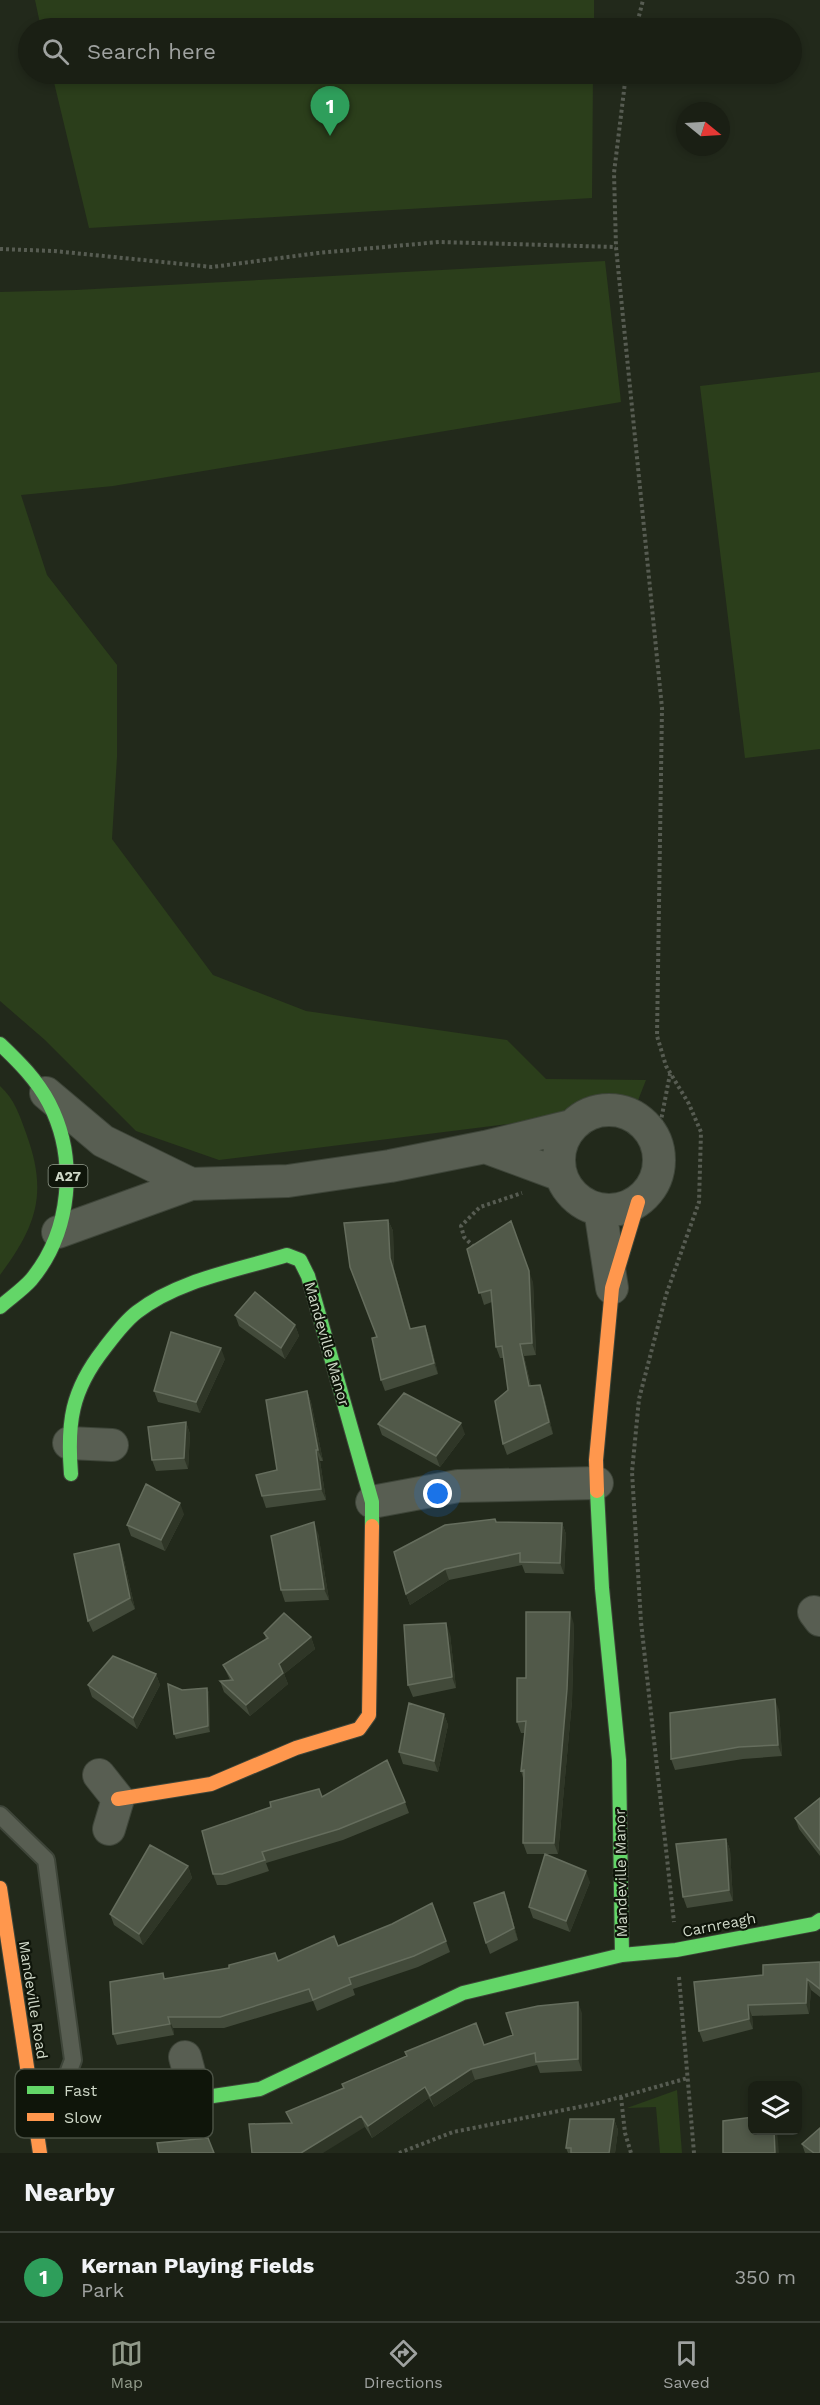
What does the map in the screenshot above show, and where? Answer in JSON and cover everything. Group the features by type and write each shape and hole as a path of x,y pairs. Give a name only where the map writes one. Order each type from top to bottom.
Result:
{"street":[{"name":"A27","path":"0,1044 21,1060 46,1093 61,1126 68,1161 67,1197 58,1232 36,1273 1,1308"},
{"path":"46,1093 103,1140 191,1184"},
{"path":"547,1170 559,1158 562,1141 571,1126 584,1115 600,1110 618,1110 641,1120 657,1141"},
{"path":"58,1232 191,1184 288,1181 390,1166 485,1147 571,1126"},
{"name":"Mandeville Manor","path":"213,2096 260,2089 463,1993 622,1955 619,1760 602,1588 596,1460 612,1288 638,1202 650,1190 658,1175 660,1157 657,1141"},
{"path":"485,1147 547,1170 576,1198 600,1209 613,1210 638,1202"},
{"name":"Mandeville Manor","path":"600,1209 612,1288"},
{"name":"Mandeville Manor","path":"71,1474 69,1443 74,1398 103,1348 138,1311 187,1287 287,1255 300,1260 308,1276 372,1502 369,1715 359,1729 296,1748 211,1784 108,1801"},
{"path":"69,1443 112,1445"},
{"path":"372,1502 458,1486 597,1483"},
{"name":"Mandeville Road","path":"0,1887 27,2069"},
{"name":"Carnreagh","path":"622,1955 676,1950 814,1924 820,1920"},
{"path":"185,2057 188,2069"},
{"name":"Mandeville Road","path":"37,2138 40,2153"}],"lane":[{"path":"0,1815 46,1860 73,2061 70,2069"}],"path":[{"path":"638,18 643,0"},
{"path":"625,84 614,173 616,247 663,708 657,1036 670,1073 689,1104 701,1132 699,1202 666,1295 639,1399 632,1472 640,1622 676,1950 694,2153"},
{"path":"0,249 54,251 212,267 318,253 439,242 616,247"},
{"path":"657,1141 670,1073"},
{"path":"477,1250 464,1237 461,1226 480,1207 522,1192 547,1170"},
{"path":"399,2153 453,2132 621,2097 688,2078"},
{"path":"621,2097 625,2133 631,2153"}],"green space":[{"path":"35,0 594,0 594,18 39,18"},
{"path":"54,84 593,84 592,198 89,228"},
{"path":"605,261 621,402 113,486 21,495 47,575 117,665 117,757 112,839 213,975 306,1011 507,1040 546,1079 646,1080 635,1108 219,1160 136,1131 45,1040 0,1001 0,292 76,290"},
{"path":"820,372 820,749 745,758 700,386"},
{"path":"0,1086 19,1113 33,1154 37,1191 35,1208 23,1240 0,1275"},
{"path":"677,2090 682,2153 660,2153 656,2107 627,2108"}],"building":[{"path":"388,1220 390,1258 410,1329 425,1326 434,1363 381,1380 372,1338 377,1337 350,1267 344,1223"},
{"path":"511,1221 529,1271 532,1343 520,1344 529,1386 540,1385 549,1422 503,1444 495,1401 508,1390 502,1346 496,1347 491,1290 479,1293 467,1249"},
{"path":"255,1292 295,1325 281,1348 235,1315"},
{"path":"171,1332 221,1348 196,1402 154,1391"},
{"path":"307,1391 318,1450 316,1450 321,1489 262,1496 256,1475 277,1470 266,1400"},
{"path":"404,1393 461,1423 436,1456 378,1424"},
{"path":"186,1422 184,1458 152,1460 148,1427"},
{"path":"146,1484 180,1503 161,1540 127,1525"},
{"path":"495,1519 496,1522 562,1523 560,1563 520,1562 520,1553 445,1569 406,1594 394,1552 445,1525"},
{"path":"314,1522 324,1589 281,1590 271,1536"},
{"path":"119,1544 130,1598 88,1621 74,1554"},
{"path":"526,1612 570,1612 567,1689 554,1843 523,1843 524,1770 521,1771 526,1721 517,1722 517,1678 526,1678"},
{"path":"284,1613 311,1637 279,1664 283,1673 246,1705 220,1681 233,1680 223,1665 268,1638 264,1633"},
{"path":"446,1623 452,1677 408,1685 404,1625"},
{"path":"113,1656 156,1674 133,1718 88,1685"},
{"path":"168,1684 182,1690 207,1688 208,1726 174,1734"},
{"path":"775,1699 778,1745 739,1747 671,1759 670,1713"},
{"path":"409,1703 444,1714 434,1761 399,1752"},
{"path":"387,1760 405,1802 339,1829 262,1852 265,1860 222,1874 213,1874 202,1831 271,1807 270,1802 319,1789 322,1797"},
{"path":"820,1798 820,1850 795,1818"},
{"path":"726,1839 729,1890 683,1897 676,1844"},
{"path":"150,1845 188,1866 139,1934 110,1914"},
{"path":"545,1854 586,1871 566,1921 529,1907"},
{"path":"504,1892 514,1928 486,1943 474,1903"},
{"path":"432,1903 446,1941 414,1956 349,1978 351,1984 313,2000 309,1989 220,2017 168,2017 170,2024 113,2034 110,1982 163,1973 164,1979 229,1968 229,1965 275,1953 278,1961 334,1936 338,1946 392,1924"},
{"path":"820,1962 820,1989 807,1979 806,2003 748,2005 749,2019 699,2031 694,1982 763,1975 763,1965"},
{"path":"578,2002 578,2059 536,2062 535,2053 471,2069 430,2096 425,2087 368,2126 361,2116 301,2153 252,2153 249,2124 292,2123 286,2112 344,2088 342,2084 407,2056 405,2052 476,2023 484,2045 513,2035 506,2013 538,2006"},
{"path":"748,2118 748,2135 774,2135 775,2153 723,2153 723,2121"},
{"path":"570,2119 614,2119 609,2153 571,2153 571,2148 566,2148"},
{"path":"820,2128 820,2153 814,2153 802,2144"},
{"path":"208,2138 214,2153 159,2153 157,2143"}],"traffic: fast":[{"path":"0,1044 33,1079 49,1103 58,1125 67,1171 62,1218 55,1240 31,1280 0,1307"},
{"path":"71,1474 71,1423 78,1394 93,1364 128,1320 153,1301 190,1284 287,1255 300,1260 308,1276 372,1502 372,1526"},
{"path":"597,1491 602,1588 619,1760 622,1955"},
{"path":"213,2096 260,2089 463,1993 622,1955 676,1950 814,1924 820,1920"}],"traffic: slow":[{"path":"597,1491 596,1460 612,1288 638,1202"},
{"path":"118,1799 211,1784 296,1748 359,1729 369,1715 372,1526"},
{"path":"0,1888 27,2069"},
{"path":"38,2138 40,2153"}],"place":[{"name":"Kernan Playing Fields","path":"330,136"}]}
